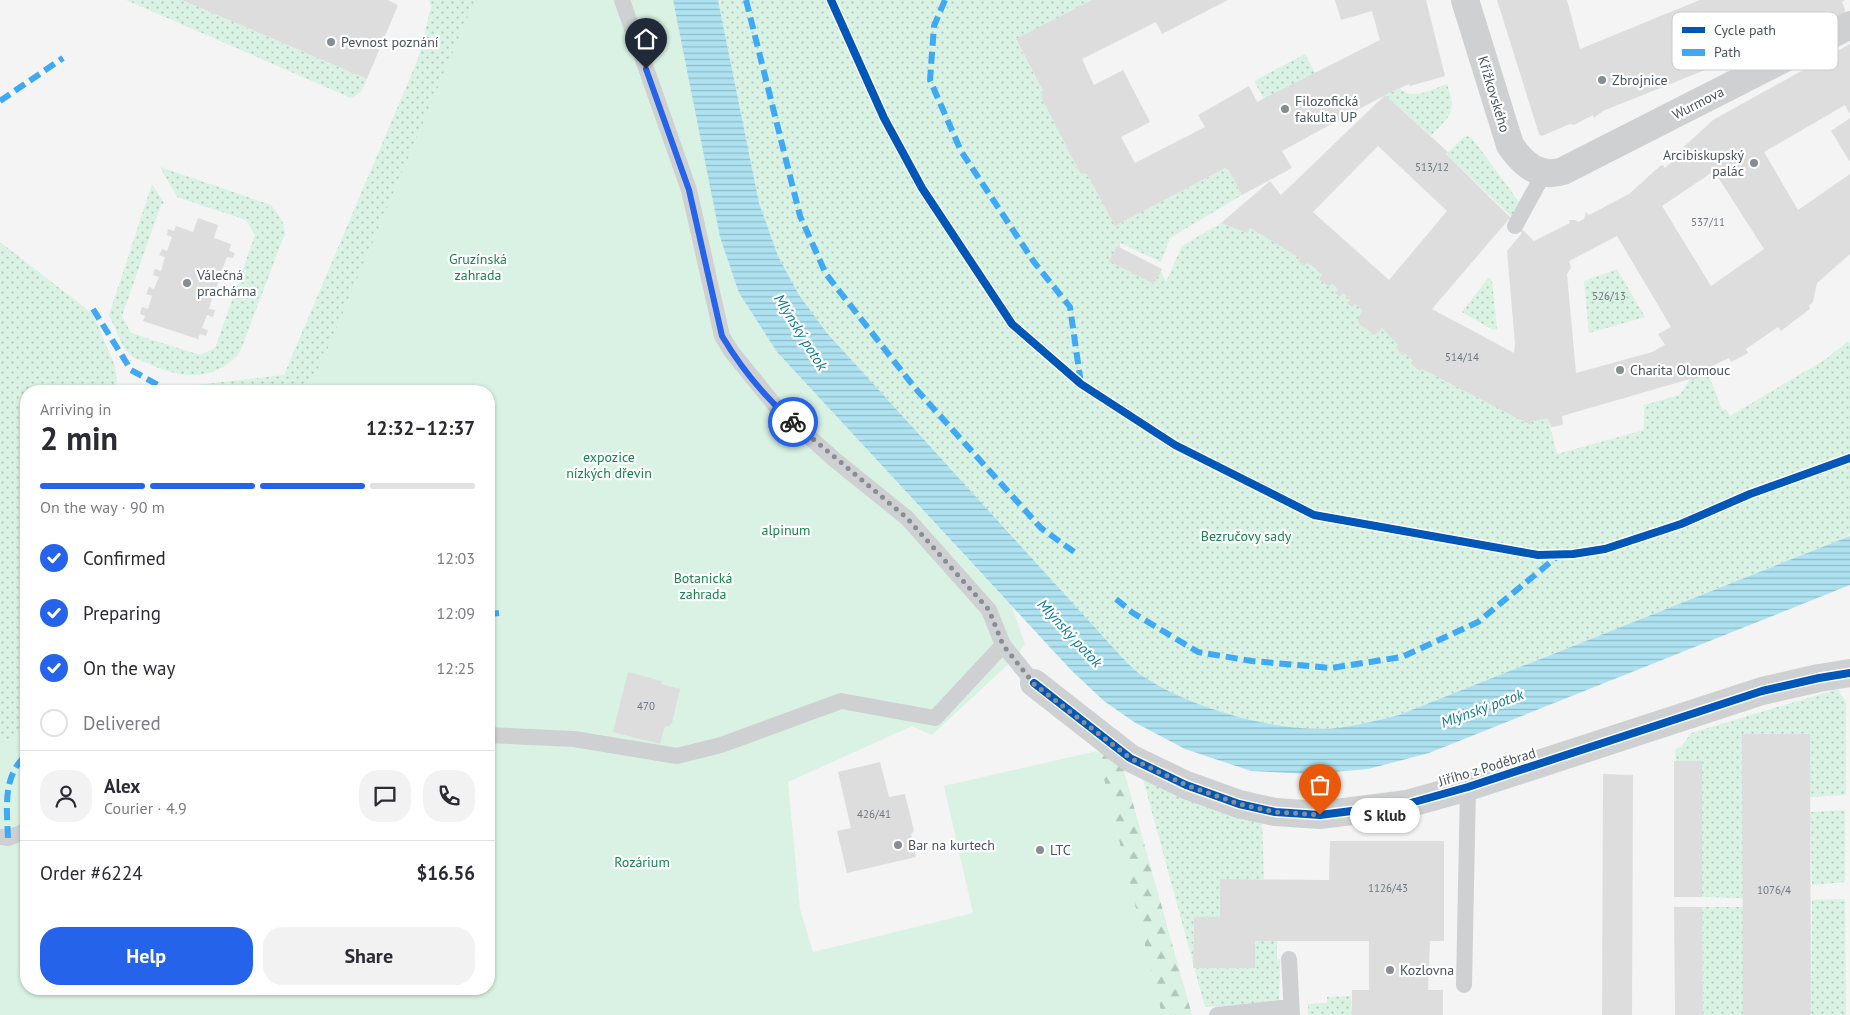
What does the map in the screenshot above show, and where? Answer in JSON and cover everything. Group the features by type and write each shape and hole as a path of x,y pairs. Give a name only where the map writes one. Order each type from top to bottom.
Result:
{"street":[{"name":"Křížkovského","path":"1465,0 1510,145 1521,161 1544,173"},
{"name":"Wurmova","path":"1838,31 1850,25"},
{"name":"Wurmova","path":"1544,173 1563,171 1762,70"},
{"name":"Jiřího z Poděbrad","path":"1034,684 1130,758 1186,785 1239,804 1275,812 1320,815 1360,812 1407,804 1468,787 1762,691 1850,673"}],"lane":[{"path":"622,0 689,190 722,336 731,351 778,409 835,460 907,518 989,610 1003,645 1034,684"},
{"path":"1515,226 1544,173"},
{"path":"495,735 574,739 677,756 721,745 842,701 935,718 1003,645"},
{"path":"1464,985 1468,787"},
{"path":"0,838 8,838 20,833"},
{"path":"1217,1015 1292,1011 1290,959"}],"green space":[{"path":"126,0 182,0 367,79 361,92 351,98"},
{"path":"430,0 475,0 324,358 310,385 196,385 284,375 418,59 431,7"},
{"name":"Botanická zahrada","path":"475,0 673,0 720,236 739,293 777,352 1012,607 1025,644 1015,658 932,735 912,726 788,782 800,909 813,952 973,913 944,786 1097,751 1162,1015 0,1015 0,743 20,735 20,995 495,995 495,385 310,385 324,358"},
{"name":"Bezručovy sady","path":"718,0 1092,0 1016,40 1043,91 1041,97 1080,173 1087,174 1115,226 1227,167 1242,195 1170,238 1161,262 1120,243 1120,252 1160,270 1166,282 1182,246 1221,223 1247,233 1250,228 1300,258 1299,261 1304,266 1307,263 1322,275 1319,279 1329,287 1332,284 1338,289 1335,293 1340,297 1343,293 1350,300 1347,303 1352,307 1355,304 1362,310 1358,320 1359,324 1375,335 1382,328 1398,345 1396,348 1402,355 1405,353 1413,361 1411,364 1420,370 1422,369 1531,424 1531,422 1548,418 1557,454 1644,430 1644,405 1680,395 1690,379 1692,381 1708,373 1722,410 1726,409 1730,416 1826,359 1848,341 1850,343 1850,532 1847,537 1391,717 1338,728 1290,727 1236,716 1184,698 1161,687 1132,668 827,333 799,295 778,256 759,203"},
{"path":"1305,54 1315,73 1264,99 1254,81"},
{"path":"1447,84 1452,108 1447,118 1431,136 1385,95 1400,88 1409,94 1422,93"},
{"path":"1464,137 1472,138 1519,202 1512,217 1446,154"},
{"path":"160,167 271,205 282,220 285,233 240,352 231,362 209,373 186,375 173,373 132,356 122,345 109,315 152,184 164,203 161,205 122,316 131,333 200,355 215,348 255,235 246,220 177,197"},
{"path":"0,242 93,314 115,366 117,381 115,385 20,385 20,735 0,743"},
{"path":"1617,269 1645,317 1589,333 1584,281"},
{"path":"1488,278 1492,280 1497,329 1493,330 1462,312"},
{"path":"1838,689 1846,703 1846,795 1810,797 1743,898 1702,897 1702,761 1676,761 1675,750 1682,746 1691,733"},
{"path":"1097,751 1122,764 1192,1015 1162,1015"},
{"path":"1143,779 1262,820 1264,879 1226,879 1220,917 1194,917 1193,963"},
{"path":"1845,810 1845,882 1812,885 1810,812"},
{"path":"1845,899 1846,1015 1811,1015 1812,900"},
{"path":"1702,907 1743,907 1743,1015 1703,1015"},
{"path":"1255,941 1277,941 1277,959 1280,959 1279,1003 1205,1007 1194,967 1255,968"},
{"path":"1351,996 1352,1015 1308,1015 1308,1004 1327,1003 1327,997"}],"water":[{"name":"Mlýnský potok","path":"673,0 718,0 759,203 778,256 799,295 827,333 1119,654 1132,668 1161,687 1209,708 1263,723 1315,729 1338,728 1399,715 1850,536 1850,585 1429,753 1368,769 1310,774 1251,771 1185,749 1134,722 1104,701 1071,670 777,352 739,293 720,237"}],"building":[{"name":"Pevnost poznání","path":"182,0 387,0 398,5 367,79"},
{"name":"Filozofická fakulta UP","path":"1092,0 1228,0 1162,34 1156,22 1082,59 1094,85 1123,70 1150,122 1121,137 1135,163 1205,127 1198,115 1249,86 1257,102 1380,40 1372,11 1341,20 1335,0 1426,0 1445,76 1410,86 1409,84 1387,94 1282,151 1292,168 1242,195 1227,167 1115,226 1087,174 1080,173 1041,97 1043,91 1016,39"},
{"name":"Zbrojnice","path":"1497,0 1567,0 1580,49 1700,0 1845,0 1842,2 1845,10 1843,14 1838,16 1838,12 1672,12 1672,70 1705,70 1603,111 1594,118 1593,115 1574,125 1570,124 1542,136 1539,134"},
{"path":"1850,44 1850,114 1845,105 1764,152 1798,210 1850,174 1850,254 1817,283 1813,302 1809,306 1810,309 1781,331 1778,327 1746,349 1748,353 1731,362 1729,358 1710,367 1712,374 1708,373 1692,381 1690,379 1562,416 1563,425 1551,427 1548,418 1531,422 1531,425 1422,369 1420,371 1411,364 1413,361 1405,353 1403,356 1396,348 1398,345 1382,328 1375,335 1359,324 1358,320 1362,310 1355,304 1352,307 1347,303 1350,300 1343,293 1340,297 1335,293 1338,289 1332,284 1329,287 1319,279 1322,275 1312,266 1307,263 1304,266 1298,261 1300,258 1250,228 1247,233 1221,223 1270,181 1281,195 1385,95 1448,152 1446,154 1534,241 1570,223 1569,220 1578,222 1584,219 1586,212 1589,215 1629,194 1660,166 1663,165 1665,168 1675,159 1673,157 1713,120 1803,70 1838,70 1838,51","holes":["1378,146 1447,211 1389,280 1313,212","1714,171 1764,249 1711,286 1662,206","1509,219 1522,233 1507,251 1515,344 1514,353 1432,309","1617,236 1671,327 1658,334 1665,345 1652,352 1576,373 1567,274 1571,268 1569,261"]},
{"path":"1850,118 1850,162 1831,131"},
{"name":"Válečná prachárna","path":"198,218 218,225 214,238 231,244 229,251 235,253 233,258 227,257 222,270 228,272 226,278 220,276 216,289 221,291 219,297 213,295 209,309 215,310 213,317 207,315 202,328 208,330 206,336 200,334 198,339 143,321 145,316 140,314 142,307 148,309 152,296 146,294 149,287 154,289 159,277 153,275 155,269 161,271 165,257 159,255 162,249 167,251 172,237 167,235 168,229 174,231 176,226 193,232"},
{"path":"1117,246 1162,269 1154,284 1109,261"},
{"path":"628,672 662,681 661,684 680,689 672,723 669,726 665,726 660,744 613,732"},
{"path":"1742,734 1810,734 1811,1015 1743,1015"},
{"path":"1674,761 1702,761 1702,897 1674,897"},
{"path":"880,762 889,797 905,794 914,831 911,834 916,857 847,873 837,831 851,828 838,772"},
{"path":"1603,774 1633,775 1632,1015 1602,1015"},
{"path":"1330,841 1444,841 1444,941 1430,941 1428,990 1443,990 1443,1015 1352,1015 1352,990 1369,990 1369,941 1255,941 1255,968 1193,968 1194,917 1220,917 1220,879 1329,880"},
{"path":"1674,907 1702,907 1703,1015 1675,1015"}],"marked path":[{"path":"746,0 800,216 826,274 915,388 1041,528 1077,554"},
{"path":"945,0 934,26 930,80 961,151 1034,262 1070,307 1081,384"},
{"path":"0,101 63,58"},
{"path":"93,309 131,370 158,385"},
{"path":"1116,599 1133,613 1198,652 1252,661 1331,668 1402,657 1478,622 1559,555"},
{"path":"495,613 499,613"},
{"path":"8,838 7,805 9,783 20,762"}],"cycle path":[{"path":"831,0 884,118 922,188 1012,324 1081,384 1175,445 1314,515 1538,555 1573,554 1605,549 1681,524 1750,494 1850,458"},
{"path":"1034,683 1130,758 1186,785 1239,804 1275,812 1320,815 1407,804 1468,787 1762,691 1850,673"}],"way so far":[{"path":"793,422 835,460 907,518 989,610 1003,645 1034,684 1130,758 1186,785 1239,804 1275,812 1320,815"}],"place":[{"name":"Pevnost poznání","path":"331,42"},
{"name":"Zbrojnice","path":"1602,80"},
{"name":"Filozofická fakulta UP","path":"1285,109"},
{"name":"Arcibiskupský palác","path":"1754,163"},
{"name":"Válečná prachárna","path":"187,283"},
{"name":"Charita Olomouc","path":"1620,370"},
{"name":"S klub","path":"1320,815"},
{"name":"Bar na kurtech","path":"898,845"},
{"name":"LTC","path":"1040,850"},
{"name":"Kozlovna","path":"1390,970"}],"route":[{"path":"646,69 689,190 722,336 760,389 793,422"}],"park label":[{"name":"Gruzínská zahrada","path":"478,268"},
{"name":"expozice nízkých dřevin","path":"609,466"},
{"name":"alpinum","path":"786,530"},
{"name":"Rozárium","path":"642,862"}]}
